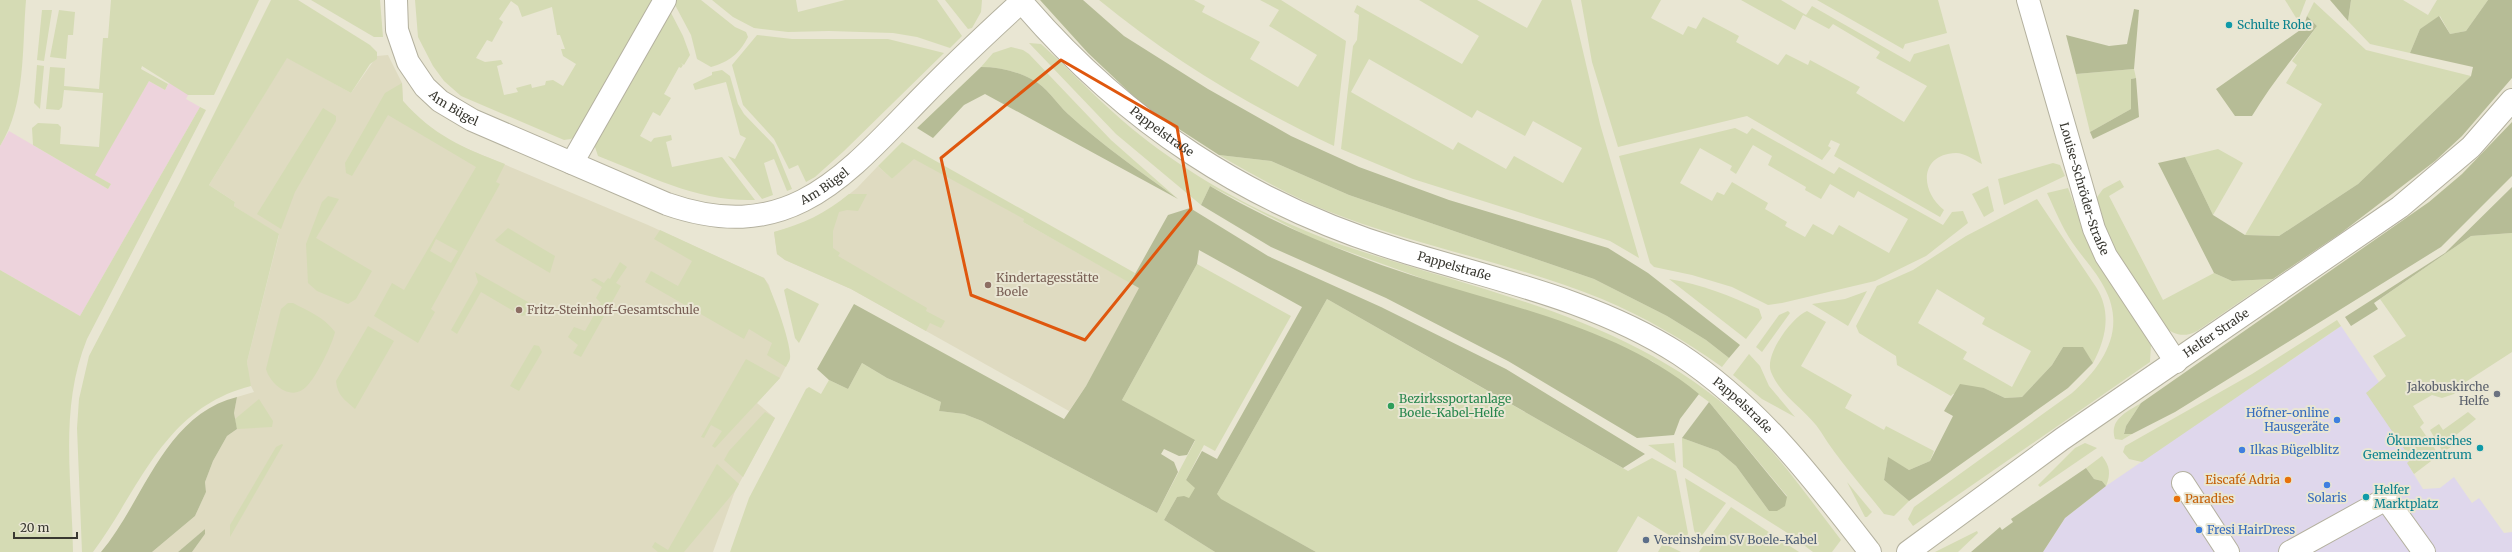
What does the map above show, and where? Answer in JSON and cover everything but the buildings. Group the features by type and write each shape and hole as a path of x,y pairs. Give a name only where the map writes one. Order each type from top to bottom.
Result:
{"street":[{"name":"Am Bügel","path":"396,0 397,30 408,62 425,87 440,102 462,115 667,204 696,214 751,217 788,208 828,187 850,169 959,59 1020,1"},
{"path":"572,163 665,0"},
{"name":"Louise-Schröder-Straße","path":"2028,0 2094,229 2106,256 2176,362"},
{"name":"Pappelstraße","path":"1020,1 1062,47 1108,91 1179,147 1238,183 1303,215 1366,240 1532,288 1581,306 1637,331 1677,353 1727,388 1768,427 1791,452 1870,552"},
{"name":"Helfer Straße","path":"1908,552 2062,439 2400,207 2471,147 2512,100"},
{"path":"2183,483 2228,552"},
{"path":"2290,552 2386,499 2424,552"}],"highlighted area":[{"path":"1061,60 1177,127 1191,209 1085,340 971,295 941,158"}],"shaded area":[{"name":"Fritz-Steinhoff-Gesamtschule","path":"388,55 402,83 403,101 417,117 449,141 648,225 764,278 769,285 790,358 780,378 757,403 775,418 735,491 713,552 192,552 205,534 205,529 178,552 152,552 195,516 206,492 205,482 213,461 227,436 237,429 234,413 237,397 254,392 249,382 247,362 279,235 234,206 235,202 209,185 287,57 351,93 377,56"},
{"path":"149,81 165,90 169,83 189,93 186,99 200,107 80,316 0,270 0,146 9,131 108,189 111,184 94,175"},
{"name":"Kindertagesstätte Boele","path":"914,158 1025,219 1023,222 1140,288 1086,386 1069,411 851,289 785,260 777,254 774,232 803,224 832,208 857,188 878,166 892,179"},
{"path":"2341,326 2379,382 2383,379 2419,436 2410,468 2423,489 2440,488 2454,477 2472,503 2479,498 2504,533 2512,532 2512,552 2043,552 2065,518 2106,486"}],"green space":[{"path":"0,0 26,0 19,94 8,130 0,146"},
{"path":"111,0 259,0 214,95 188,95 142,66 141,69 168,84 165,90 149,81 95,175 111,184 108,189 33,145 32,128 38,123 58,124 61,127 60,144 99,147 103,93 64,90 62,107 59,110 46,109 50,67 65,68 64,86 99,89 103,38 108,38"},
{"path":"271,0 298,0 370,45 377,52 377,59 370,64 351,93 287,58 209,185 235,202 234,206 279,234 247,362 251,386 221,397 196,412 175,431 157,453 93,552 82,552 77,428 79,399 89,356 180,182"},
{"path":"311,0 380,0 383,37 374,37"},
{"path":"415,0 654,0 577,135 571,139 564,140 461,96 444,81 433,66 418,37","holes":["511,1 518,6 522,17 552,7 557,35 560,35 565,49 561,49 563,56 576,64 563,86 553,80 546,81 545,85 532,88 531,84 516,88 518,92 504,95 497,66 503,64 501,60 485,62 476,58 487,40 492,42 503,22 499,19"]},
{"path":"676,0 701,0 735,27 746,32 748,37 737,53 723,63 711,67 697,59 691,35 674,3"},
{"path":"712,0 796,0 798,12 845,0 937,0 962,36 950,48 917,37 893,33 829,31 788,32 754,28 733,17"},
{"path":"945,0 982,0 981,12 972,28 968,29"},
{"path":"1040,0 1083,0 1124,36 1208,89 1291,136 1359,167 1449,200 1608,248 1648,273 1740,345 1729,358 1706,340 1667,316 1594,279 1349,195 1271,161 1219,155 1145,107 1088,53"},
{"path":"1099,0 1194,0 1205,6 1202,12 1260,42 1250,59 1298,87 1317,55 1269,26 1279,10 1260,0 1281,0 1346,41 1334,146 1302,131 1241,98 1183,62 1126,22"},
{"path":"1419,0 1477,0 1527,28 1542,0 1571,0 1600,124 1639,258 1610,241 1413,179 1341,149 1353,46 1357,40 1359,15 1354,12 1357,5 1462,64 1479,36","holes":["1369,59 1472,118 1477,110 1525,136 1533,121 1582,148 1563,183 1514,156 1506,169 1458,142 1453,150 1351,92"]},
{"path":"1581,0 1661,0 1651,18 1683,35 1688,26 1696,29 1703,17 1739,36 1736,42 1778,65 1786,54 1808,65 1810,60 1860,87 1856,93 1904,122 1927,86 1876,58 1880,52 1833,24 1829,29 1803,15 1795,30 1741,0 1781,0 1806,15 1812,6 1910,62 1914,54 1949,44 1982,164 1966,155 1956,153 1944,155 1935,160 1930,166 1927,174 1927,183 1930,193 1944,210 1940,217 1834,156 1840,144 1831,140 1828,146 1831,148 1822,160 1747,116 1618,147 1592,62"},
{"path":"1817,0 1938,0 1947,33 1905,44 1903,49"},
{"path":"2285,0 2306,0 2298,21"},
{"path":"2330,0 2351,0 2348,21"},
{"path":"2351,0 2403,0 2428,15 2437,0 2488,0 2466,31 2450,34 2440,16 2420,29 2410,53 2370,44 2348,21"},
{"path":"2488,0 2512,0 2512,78 2462,136 2435,161 2341,233 2273,279 2232,281 2214,273 2158,163 2185,157 2213,215 2245,235 2279,236 2358,184 2471,76 2473,67 2410,53 2420,29 2439,16 2450,34 2466,31"},
{"path":"2314,2 2366,50 2471,76 2358,184 2279,236 2245,235 2322,104 2286,83 2297,65 2292,61 2317,26 2307,16"},
{"path":"2134,9 2139,10 2134,69 2076,74 2066,35 2109,46 2127,44"},
{"path":"42,10 52,10 44,61 37,60"},
{"path":"59,10 75,12 73,35 68,35 66,59 50,57"},
{"path":"670,11 683,36 690,55 684,65 681,63 683,65 681,68 679,67 664,94 671,98 660,116 653,112 640,136 651,142 654,138 671,135 672,140 666,142 672,167 722,157 755,200 734,200 694,192 655,179 598,156 594,144"},
{"path":"2307,16 2317,26 2275,81 2252,116 2235,116 2216,89 2303,28"},
{"path":"757,35 792,39 888,39 944,53 844,151 815,177 806,182 798,165 789,169 774,139 743,105 732,65"},
{"path":"1029,43 1041,44 1114,113 1165,154 1193,173 1251,206 1342,245 1553,312 1604,332 1653,356 1699,386 1743,421 1782,463 1841,540 1832,552 1813,552 1789,534 1683,467 1682,438 1718,451 1736,466 1769,511 1787,496 1709,402 1652,361 1313,239 1210,186 1201,205 1116,134"},
{"path":"1011,47 1023,50 1029,54 1111,140 1178,199 1094,137 1068,114 1038,83 1014,72 981,67 993,53"},
{"path":"37,65 44,66 40,109 34,103"},
{"path":"981,67 1014,72 1038,83 1068,114 1094,137 1178,199 985,94 964,105 933,138 917,128"},
{"path":"2134,69 2136,78 2131,79 2131,109 2090,132 2076,74"},
{"path":"722,70 730,76 738,104 744,114 774,145 792,189 787,191 774,159 764,163 773,195 762,199 728,156 735,159 746,138 740,135 726,82 695,90 693,84 712,75 712,72"},
{"path":"2136,78 2139,117 2093,139 2090,132 2131,109 2131,79"},
{"path":"402,83 403,101 414,113 437,132 462,146 505,164 496,182 500,184 431,309 435,312 418,343 374,316 392,283 404,290 476,167 388,115 352,176 346,173 345,163 385,93","holes":["436,239 458,251 451,263 430,251"]},
{"path":"200,107 206,110 87,339 78,365 73,391 69,444 73,552 0,552 0,270 80,316"},
{"path":"323,108 336,116 336,121 295,192 281,229 257,214"},
{"path":"2512,122 2512,176 2441,247 2175,412 2132,434 2124,434 2126,426 2141,403 2429,202 2462,174"},
{"path":"1735,128 1747,134 1752,128 1834,174 1839,167 1943,225 1952,212 1963,211 1968,223 1926,256 1875,281 1768,305 1732,287 1692,275 1654,267 1650,263 1619,156","holes":["1753,145 1772,156 1768,165 1806,187 1805,190 1821,199 1830,184 1854,198 1858,191 1908,219 1889,253 1839,225 1833,235 1813,224 1805,237 1785,226 1787,222 1765,209 1768,203 1732,182 1724,195 1717,192 1712,201 1680,183 1700,148 1732,166 1730,170 1736,174"]},
{"path":"902,142 1135,273 1130,283 1023,222 1024,219 914,159 892,179 878,166"},
{"path":"2218,149 2243,163 2213,215 2185,157"},
{"path":"1219,155 1271,161 1349,195 1594,279 1667,316 1706,340 1729,358 1722,367 1679,338 1649,321 1602,299 1571,287 1539,276 1410,239 1329,212 1281,190"},
{"path":"2053,163 2060,165 2065,176 2004,205 1998,179"},
{"path":"2120,180 2124,187 2109,196 2163,300 2214,273 2232,281 2273,279 2197,331 2183,335 2167,329 2163,326 2133,281 2115,250 2100,217 2095,200 2103,189"},
{"path":"1210,186 1234,200 1308,236 1359,257 1448,287 1561,321 1598,335 1634,352 1667,371 1699,394 1680,419 1674,435 1637,438 1508,361 1386,298 1271,247 1201,205"},
{"path":"1988,186 1994,211 1984,217 1972,194"},
{"path":"2512,187 2512,233 2471,236 2374,303 2378,309 2351,326 2345,317 2445,253"},
{"path":"2068,188 2087,239 2098,261 2151,345 2150,362 1913,526 1908,519 1914,507 2072,393 2094,371 2109,345 2113,317 2111,302 2101,281 2068,236 2047,193"},
{"path":"849,194 867,194 858,211 847,210 839,212 833,231 833,248 840,253 838,256 927,308 926,311 945,321 941,328 930,323 926,331 851,289 785,260 777,254 774,232 814,217 832,207"},
{"path":"328,196 339,199 316,238 372,271 356,299 348,304 317,291 308,283 306,244 322,202"},
{"path":"2037,199 2101,296 2106,316 2104,335 2098,354 2093,363 2083,348 2063,347 2052,365 2022,397 2005,398 1984,388 1953,394 1951,396 1897,365 1896,356 1859,333 1856,326 1877,286 1913,270 1966,236","holes":["1937,289 1985,318 1982,324 2031,351 2012,387 1963,359 1967,352 1918,323"]},
{"path":"1190,208 1268,256 1381,307 1506,369 1645,454 1623,468 1327,299 1217,494 1221,499 1316,552 1215,552 1164,520 1177,497 1184,496 1189,498 1195,488 1186,480 1202,451 1217,459 1302,307 1199,250 1197,264 1122,400 1195,440 1187,455 1179,456 1164,449 1161,454 1174,462 1178,472 1157,513 982,421 964,414 939,411 941,402 887,378 862,363 848,389 829,380 817,369 854,304 1064,419 1086,386 1139,288 1130,283 1168,215"},
{"path":"508,228 555,256 550,273 495,240"},
{"path":"660,230 764,278 776,305 788,342 790,360 786,367 767,355 772,343 749,329 744,339 645,282 651,271 678,286 692,261 654,239"},
{"path":"2512,233 2512,352 2464,383 2454,394 2442,398 2432,395 2413,406 2424,423 2420,427 2439,455 2414,474 2407,463 2411,459 2366,393 2386,376 2373,356 2406,336 2380,299 2471,236"},
{"path":"620,262 627,267 616,283 621,286 581,357 573,353 578,345 568,337 574,327 585,331 601,303 596,298 602,287 591,280 595,278 604,283 608,278 610,279"},
{"name":"Bezirkssportanlage Boele-Kabel-Helfe","path":"1197,264 1291,316 1215,451 1204,445 1186,480 1217,494 1327,299 1628,471 1652,458 1676,471 1688,533 1685,545 1638,516 1617,552 1316,552 1229,504 1177,497 1164,520 1215,552 730,552 749,498 806,389 809,387 821,394 829,380 848,389 862,363 887,378 941,402 939,411 964,414 982,421 1157,513 1195,441 1122,400"},
{"path":"475,272 528,302 531,308 526,315 522,316 481,292 457,334 451,330 478,282"},
{"path":"1669,279 1704,287 1759,309 1762,318 1746,339"},
{"path":"787,288 819,304 799,343 795,338 784,290"},
{"path":"1867,291 1848,326 1812,304 1845,299"},
{"path":"288,303 293,303 316,315 326,322 335,332 327,353 310,383 300,391 294,393 288,392 276,385 268,375 266,369 281,309"},
{"path":"1788,311 1790,313 1762,352 1756,347 1779,315"},
{"path":"1807,311 1826,322 1801,366 1852,395 1845,408 1884,430 1886,426 1934,451 1930,461 1909,470 1888,458 1884,480 1909,501 1894,516 1884,514 1843,463 1816,424 1781,389 1771,372 1770,365 1775,347 1787,328"},
{"path":"2337,320 2341,326 2142,462 2129,459 2123,452 2125,446 2252,374"},
{"path":"368,326 394,341 355,409 340,394 336,381"},
{"path":"534,345 539,346 542,352 519,391 510,386"},
{"path":"2063,347 2083,347 2093,363 2068,388 1909,501 1884,480 1888,457 1909,470 1930,461 1953,416 1944,411 1960,384 1984,388 2005,398 2022,397 2052,365"},
{"path":"1749,354 1760,366 1769,386 1795,417 1762,399 1733,375"},
{"path":"746,359 780,378 715,448 712,446 722,431 711,425 704,438 701,437"},
{"path":"237,397 234,413 237,429 227,436 213,461 205,482 206,492 195,516 152,552 101,552 173,441 191,422 212,407"},
{"path":"259,399 273,421 272,427 237,429 235,419"},
{"path":"1709,402 1787,497 1785,506 1777,511 1769,511 1736,466 1718,451 1682,438"},
{"path":"2141,403 2126,426 2124,433 2132,434 2122,440 2115,439 2114,432 2117,421 2125,413"},
{"path":"765,412 775,418 743,477 724,460 729,451"},
{"path":"2468,412 2476,419 2456,435 2457,437 2454,445 2443,452 2430,430 2439,424 2443,430"},
{"path":"1674,443 1676,463 1648,445"},
{"path":"2085,443 2097,448 2040,487 2038,485 2075,448"},
{"path":"282,444 283,445 230,537 230,525 276,447"},
{"path":"2102,456 2107,463 2109,470 2109,478 2106,486 2102,481 2094,479 2086,468"},
{"path":"717,464 739,484 735,491 684,552 658,552 652,547 655,542 668,550"},
{"path":"2086,468 2094,479 2102,481 2106,486 2065,518 2043,552 1971,552 2000,527 2002,530 2013,522 2011,519"},
{"path":"1685,478 1726,503 1700,538 1696,536 1694,530"},
{"path":"1847,482 1872,512 1867,517 1865,517"},
{"path":"1731,507 1799,552 1699,552"},
{"path":"205,529 205,534 192,552 178,552"},
{"path":"1977,531 1978,533 1958,552 1935,552"},
{"path":"1663,543 1681,552 1658,552"}],"place":[{"name":"Schulte Rohe","path":"2229,25"},
{"name":"Kindertagesstätte Boele","path":"988,285"},
{"name":"Fritz-Steinhoff-Gesamtschule","path":"519,310"},
{"name":"Jakobuskirche Helfe","path":"2497,394"},
{"name":"Bezirkssportanlage Boele-Kabel-Helfe","path":"1391,406"},
{"name":"Höfner-online Hausgeräte","path":"2337,420"},
{"name":"Ökumenisches Gemeindezentrum","path":"2480,448"},
{"name":"Ilkas Bügelblitz","path":"2242,450"},
{"name":"Eiscafé Adria","path":"2288,480"},
{"name":"Solaris","path":"2327,485"},
{"name":"Helfer Marktplatz","path":"2366,497"},
{"name":"Paradies","path":"2177,499"},
{"name":"Fresi HairDress","path":"2199,530"},
{"name":"Vereinsheim SV Boele-Kabel","path":"1646,540"}]}
